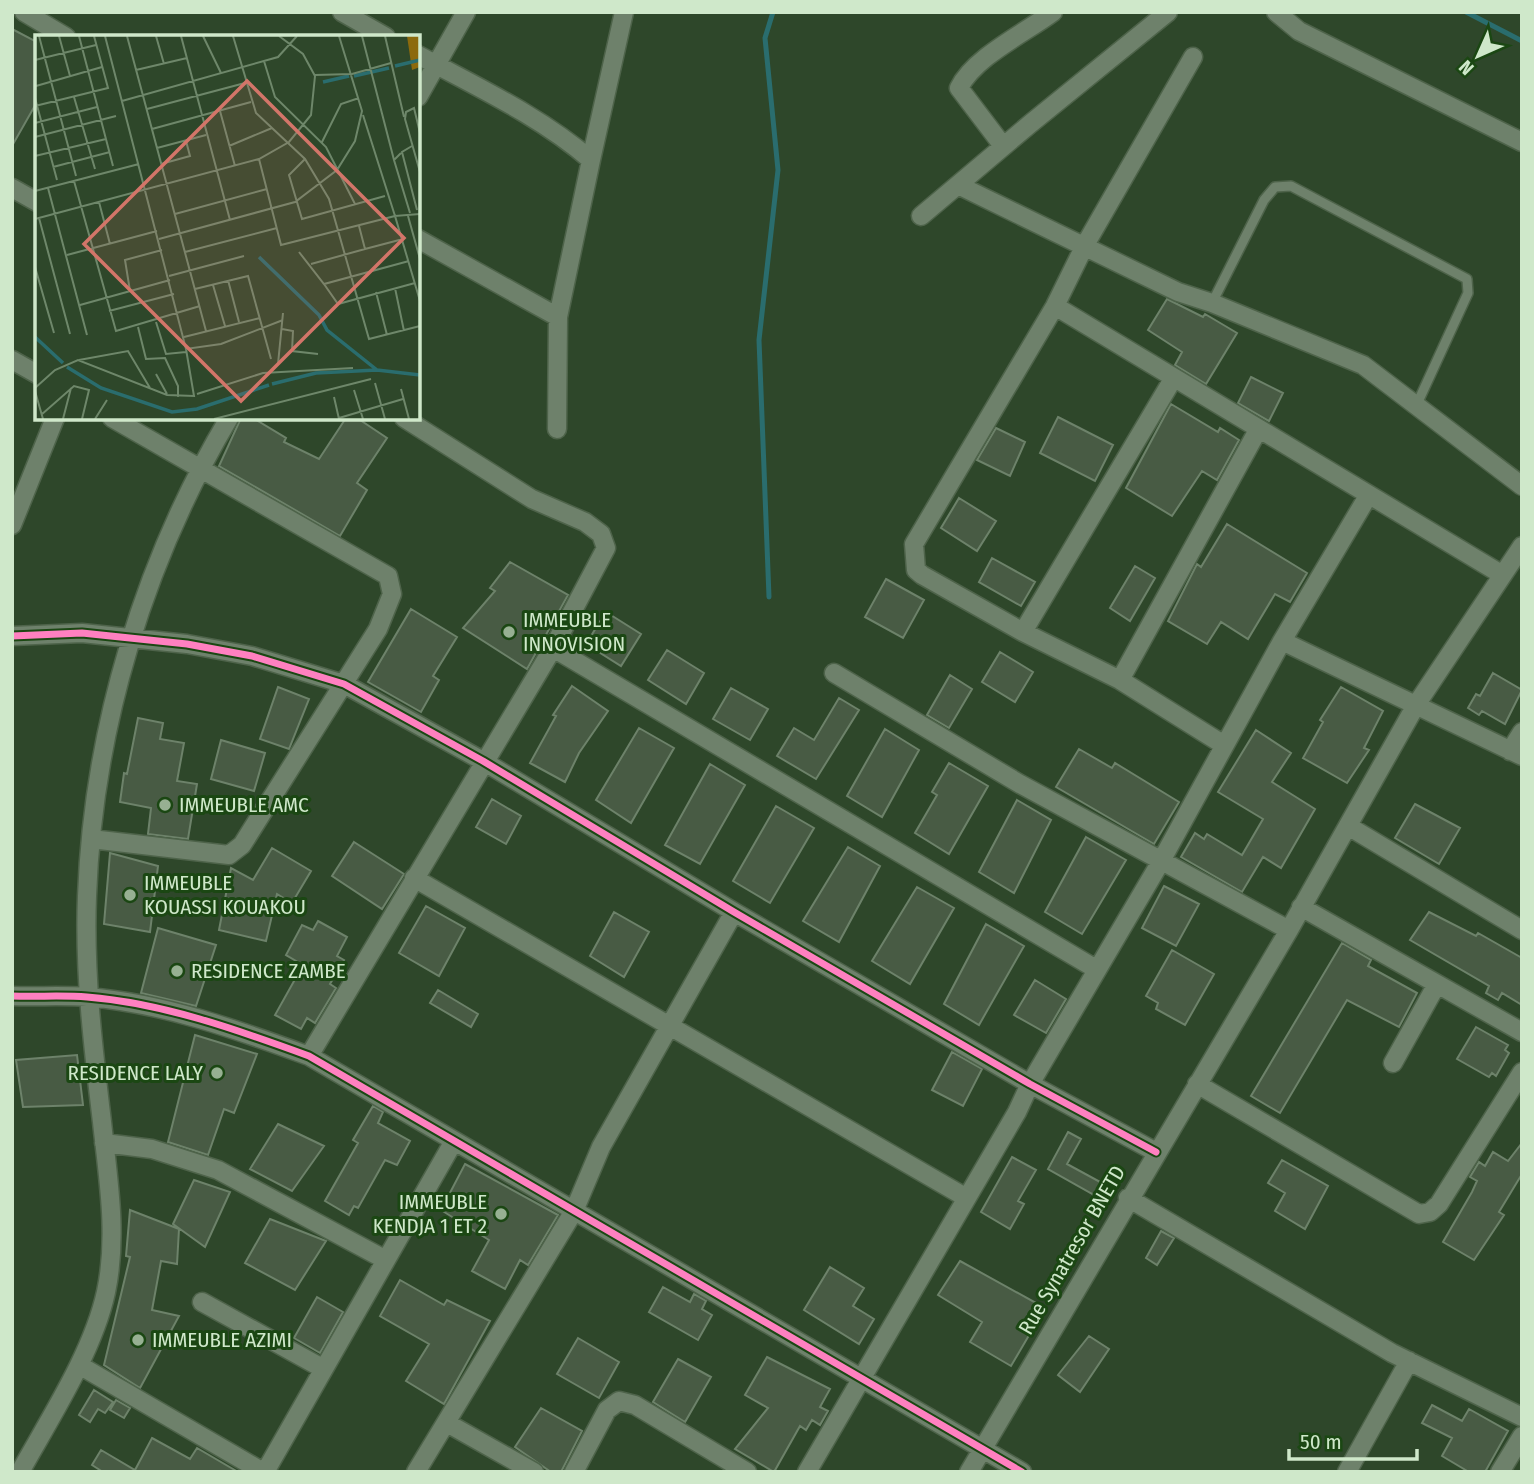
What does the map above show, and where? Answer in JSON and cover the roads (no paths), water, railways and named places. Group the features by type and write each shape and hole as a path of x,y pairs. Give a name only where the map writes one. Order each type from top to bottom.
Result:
{"street":[{"path":"24,12 62,35"},
{"path":"342,12 382,35"},
{"path":"420,94 466,12"},
{"path":"557,429 558,317 624,12"},
{"path":"1003,146 959,88 964,78 1008,42 1053,12"},
{"path":"921,216 1168,12"},
{"path":"1276,13 1299,32 1522,142"},
{"path":"420,56 499,97 562,136 591,160"},
{"path":"1193,57 1085,245 1055,306 914,544 913,556 916,570 922,575 1023,632 1120,680 1224,745"},
{"path":"958,185 1178,292 1212,303 1363,365 1522,486"},
{"path":"12,188 35,201"},
{"path":"420,240 558,317"},
{"path":"1055,306 1501,575"},
{"path":"12,360 35,373"},
{"path":"1023,632 1173,379"},
{"path":"12,525 54,420"},
{"path":"91,839 229,855 242,845 344,684 390,604 393,594 388,576 198,470 115,420"},
{"path":"20,1472 79,1365 106,1293 112,1215 88,997 87,897 91,839 108,721 133,636 168,536 198,470 228,420"},
{"path":"309,1056 553,648 606,548 601,534 585,522 531,499 407,420"},
{"path":"1120,680 1258,430"},
{"path":"807,1472 1017,1112 1030,1084 1096,969 1160,863 1282,641 1368,496"},
{"name":"Rue Synatresor BNETD","path":"969,1472 1128,1198 1289,930 1416,705 1522,546"},
{"path":"12,636 82,633 133,636 252,656 344,684 483,761 733,912 1030,1084 1156,1153"},
{"path":"1282,641 1516,754 1522,732"},
{"path":"553,648 1096,969"},
{"path":"834,673 1020,784 1160,863 1289,930"},
{"path":"1348,826 1522,930"},
{"path":"414,878 965,1197"},
{"path":"1301,907 1522,1032"},
{"path":"416,1472 574,1211 601,1147 733,912"},
{"path":"1393,1063 1437,984"},
{"path":"12,996 88,997 208,1021 309,1056 1023,1472"},
{"path":"1197,1084 1419,1214 1430,1212 1439,1204 1522,1072"},
{"path":"79,1365 264,1472 454,1141"},
{"path":"104,1143 152,1149 218,1170 386,1260"},
{"path":"1128,1198 1409,1361 1522,1417"},
{"path":"202,1302 322,1368"},
{"path":"1347,1472 1409,1361"},
{"path":"574,1472 607,1410 619,1401 635,1405 747,1472"},
{"path":"447,1423 534,1472"},
{"path":"1500,1472 1522,1436"}],"lane":[{"path":"1212,303 1264,200 1275,187 1291,186 1467,279 1468,293 1417,404"}],"waterway":[{"path":"769,597 759,340 778,170 765,38 773,12"},
{"path":"1466,12 1522,41"}],"place":[{"name":"IMMEUBLE INNOVISION","path":"509,632"},
{"name":"IMMEUBLE AMC","path":"165,805"},
{"name":"IMMEUBLE KOUASSI KOUAKOU","path":"130,895"},
{"name":"RESIDENCE ZAMBE","path":"177,971"},
{"name":"RESIDENCE LALY","path":"217,1073"},
{"name":"IMMEUBLE KENDJA 1 ET 2","path":"501,1214"},
{"name":"IMMEUBLE AZIMI","path":"138,1340"}]}
